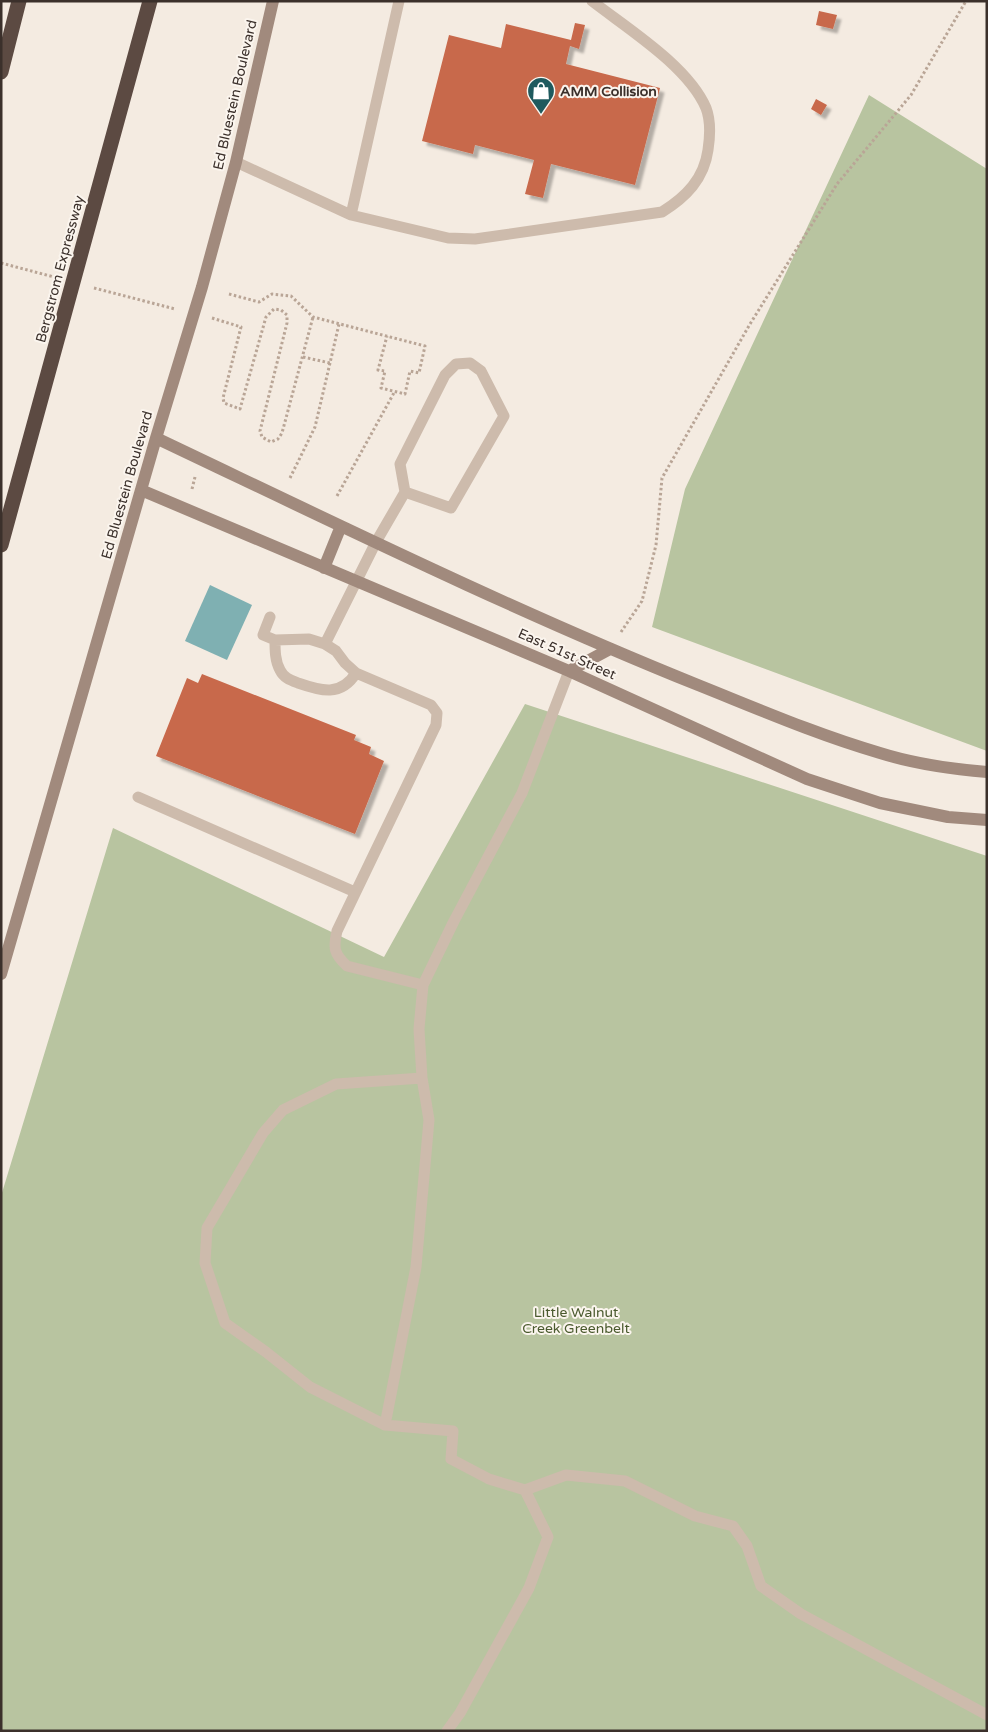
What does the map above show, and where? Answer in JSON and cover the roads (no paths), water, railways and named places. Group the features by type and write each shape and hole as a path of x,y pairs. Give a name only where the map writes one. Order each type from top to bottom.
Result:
{"highway":[{"path":"1,72 19,1"},
{"name":"Bergstrom Expressway","path":"1,546 150,1"}],"street":[{"name":"Ed Bluestein Boulevard","path":"1,974 156,438 202,287 236,162 273,1"},
{"name":"East 51st Street","path":"156,438 610,650 814,731 881,754 947,768 987,772"},
{"name":"East 51st Street","path":"141,490 569,671 807,779 880,803 948,817 987,820"},
{"path":"324,568 341,526"},
{"path":"569,671 610,650"}],"lane":[{"path":"351,215 399,1"},
{"path":"236,162 351,215 448,238 476,239 662,212 678,202 692,189 706,162 710,134 707,110 696,89 660,53 592,1"},
{"path":"325,644 376,542 405,492 400,464 436,392 445,375 456,364 470,363 481,370 504,416 451,508 405,492"},
{"path":"270,617 263,635 275,640 310,639 325,644 336,651 356,673 431,705 436,713 436,725 337,931 334,946 338,958 347,966 423,985"},
{"path":"275,640 276,660 279,670 285,678 317,690 334,690 351,681 356,673"},
{"path":"386,1425 416,1267 429,1120 422,1078 419,1029 423,985 454,921 522,793 569,671"},
{"path":"138,797 355,892"},
{"path":"422,1078 336,1084 283,1110 263,1133 207,1228 205,1263 224,1323 266,1352 310,1387 386,1425 453,1431 451,1459 488,1479 525,1490 566,1475 625,1481 695,1516 733,1526 748,1546 761,1586 801,1614 987,1715"},
{"path":"447,1731 460,1713 529,1588 548,1537 525,1490"}],"water":[{"path":"210,585 252,605 227,660 185,641"}],"place":[{"name":"AMM Collision","path":"541,115"}],"park label":[{"name":"Little Walnut Creek Greenbelt","path":"576,1320"}]}
